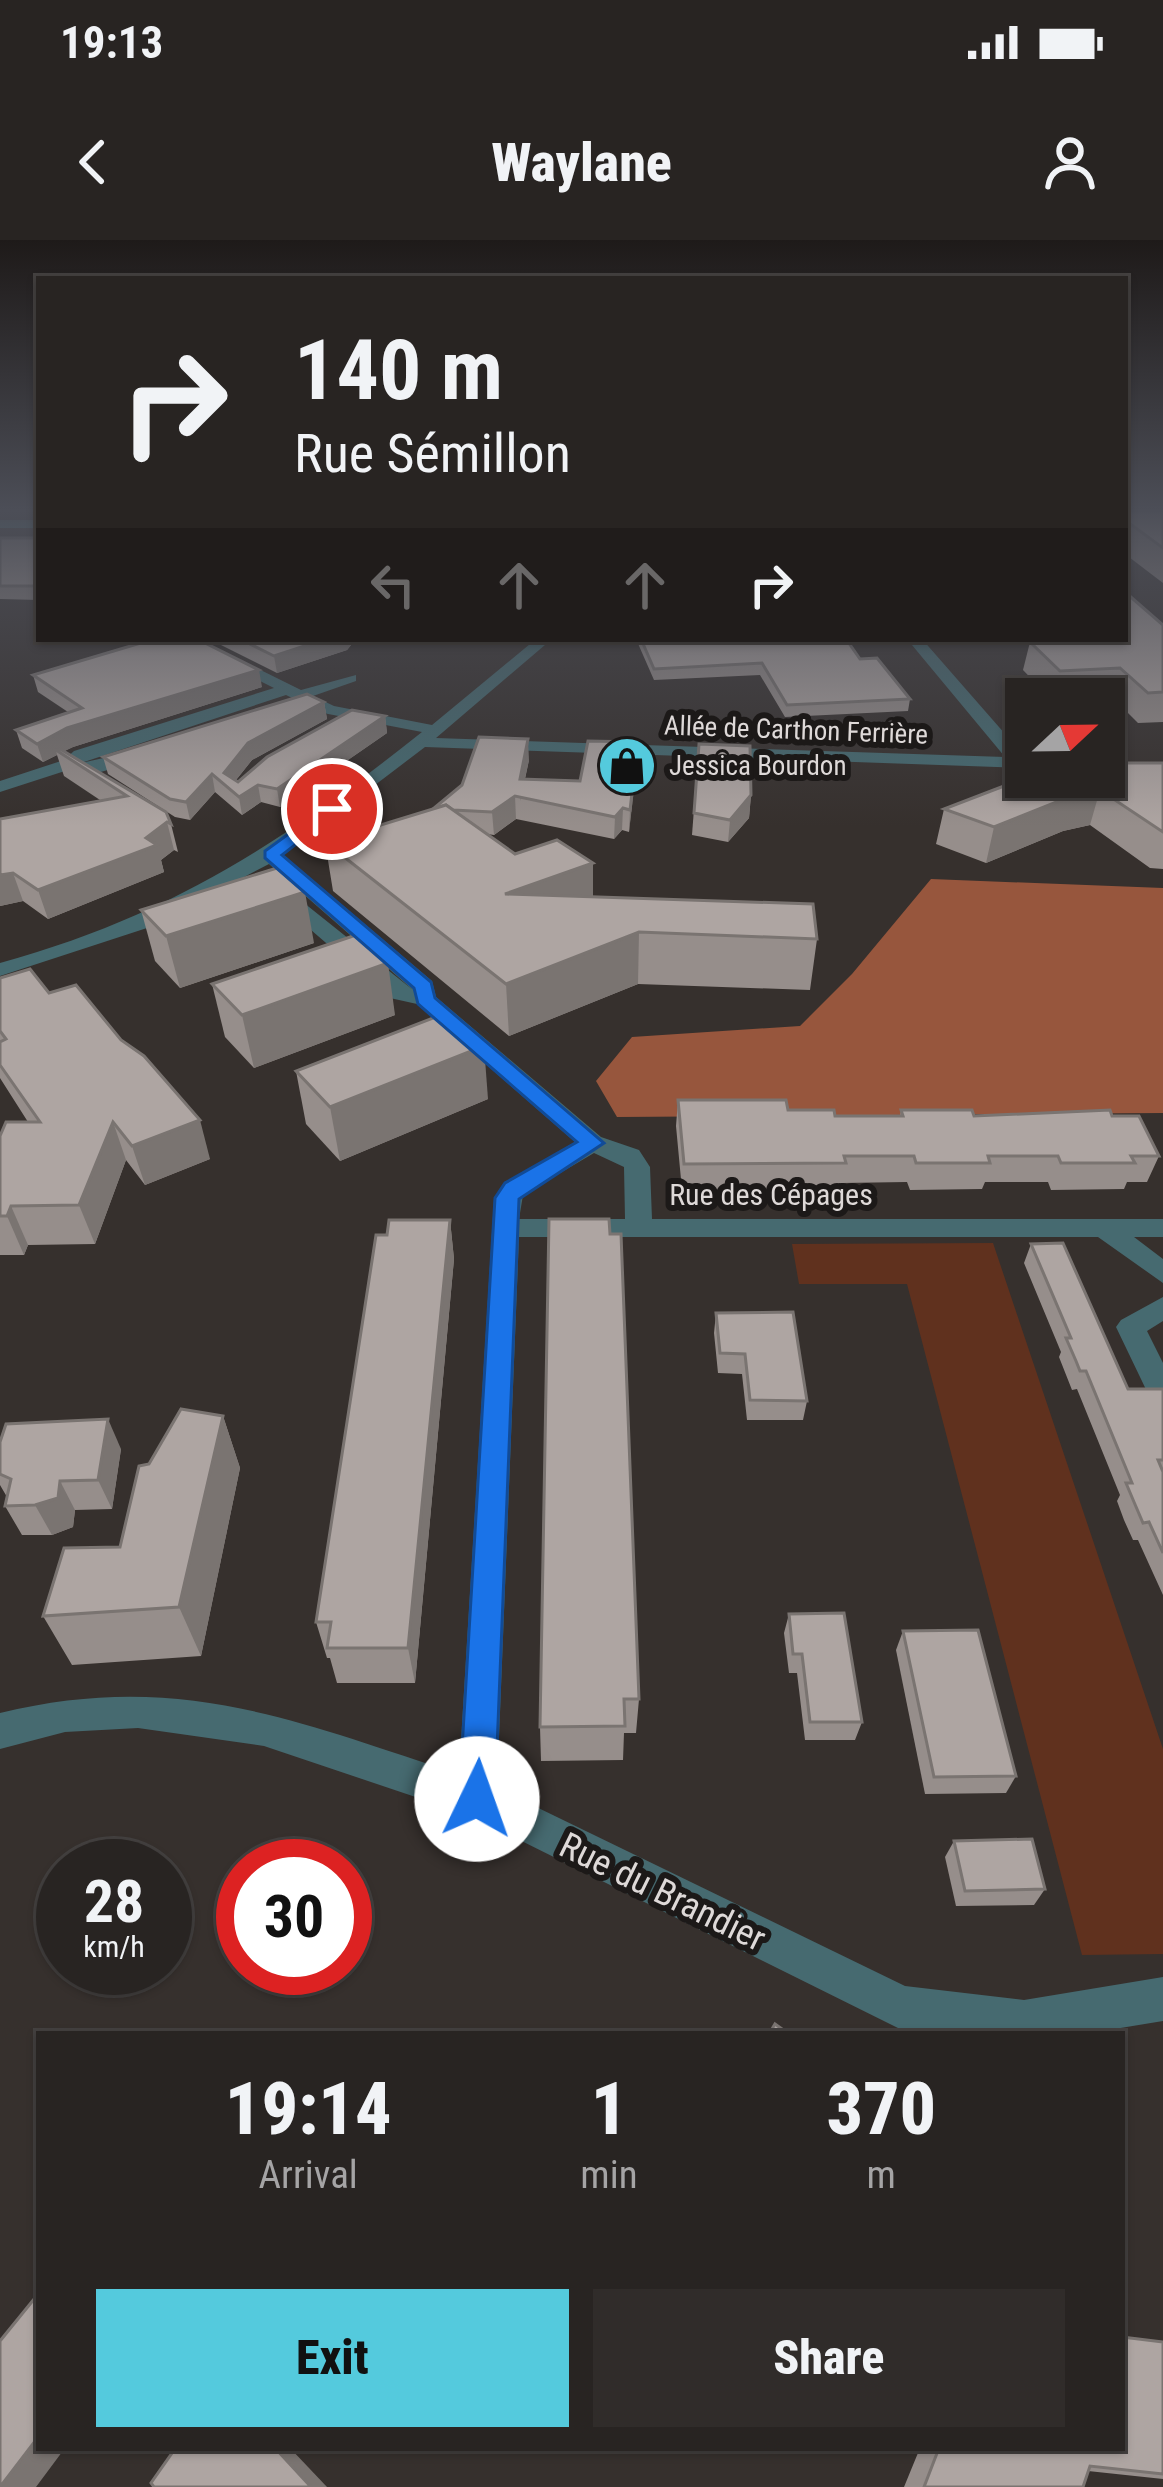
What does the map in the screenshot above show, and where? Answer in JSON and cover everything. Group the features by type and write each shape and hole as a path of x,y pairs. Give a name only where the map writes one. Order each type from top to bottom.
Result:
{"street":[{"path":"0,970 162,913 250,868 428,736 540,642"},
{"path":"917,642 1005,743"},
{"name":"Allée de Carthon Ferrière","path":"202,646 352,716 428,736 1005,762"},
{"path":"0,787 241,723 351,678"},
{"path":"77,768 80,754 219,711 300,695"},
{"path":"219,711 241,723"},
{"path":"334,727 352,716"},
{"path":"139,736 160,748"},
{"path":"77,768 112,790"},
{"name":"Rue des Cépages","path":"271,855 424,986 425,1000"},
{"name":"Rue des Cépages","path":"250,868 398,993 425,1000 592,1143 630,1156 637,1167 641,1195 638,1225 1163,1228"},
{"path":"477,1799 507,1198 514,1189 592,1143"},
{"path":"506,1228 638,1225"},
{"path":"1104,1228 1163,1273"},
{"path":"1163,1307 1131,1327 1163,1394"},
{"name":"Rue du Brandier","path":"0,1731 65,1714 138,1711 264,1728 477,1799 902,2008 1024,2022 1163,1999"}],"shaded area":[{"path":"931,879 1163,888 1163,1113 617,1117 596,1081 632,1037 800,1026 852,974"},
{"path":"993,1243 1163,1749 1163,1954 1082,1955 907,1284 799,1284 792,1244"}],"building":[{"path":"1128,617 1154,617 1163,625 1163,692 1148,693 1120,668 1060,671 1030,642 1128,642"},
{"path":"144,642 203,642 259,670 67,728 37,744 16,730 82,708 33,675"},
{"path":"246,642 317,642 274,656"},
{"path":"642,642 848,642 860,659 877,658 910,699 787,705 762,663 654,669"},
{"path":"307,694 324,702 248,743 224,773 238,782 267,757 352,710 385,716 277,789 258,785 239,797 212,774 186,802 170,799 103,757"},
{"path":"479,737 528,739 520,779 580,781 588,741 638,742 630,810 623,808 615,817 515,796 492,812 453,810 446,805 433,809 462,785"},
{"path":"699,744 750,746 751,795 730,820 694,813"},
{"path":"56,750 166,812 171,824 167,822 146,838 157,845 38,890 13,873 0,875 0,819 127,796"},
{"path":"1125,763 1163,763 1163,832 1112,798 1125,798"},
{"path":"1005,786 1005,798 1066,798 994,827 944,809"},
{"path":"446,805 515,854 557,840 593,863 505,894 813,904 817,939 639,932 506,984 325,842"},
{"path":"277,868 305,892 166,936 141,910"},
{"path":"356,935 388,963 242,1015 212,984"},
{"path":"30,969 49,993 76,985 121,1040 144,1056 200,1120 132,1146 113,1122 79,1205 11,1206 7,1216 0,1216 0,1136 6,1122 40,1122 0,1065 0,1042 6,1039 0,1031 0,978"},
{"path":"446,1013 484,1046 330,1107 296,1071"},
{"path":"678,1100 786,1100 788,1110 834,1110 835,1116 903,1116 901,1110 972,1110 974,1116 1110,1110 1112,1116 1139,1116 1159,1156 1131,1156 1135,1163 988,1156 990,1163 916,1163 914,1156 844,1156 846,1163 684,1164"},
{"path":"549,1219 609,1219 610,1234 621,1234 639,1699 624,1699 625,1726 540,1727"},
{"path":"389,1220 450,1220 408,1648 327,1648 331,1622 316,1622 376,1235 387,1235"},
{"path":"1063,1243 1128,1389 1163,1389 1163,1460 1158,1460 1163,1472 1163,1553 1134,1502 1126,1483 1132,1483 1086,1371 1080,1371 1066,1338 1071,1338 1031,1244"},
{"path":"793,1312 807,1401 750,1400 745,1354 720,1353 716,1313"},
{"path":"181,1409 223,1416 179,1607 43,1616 64,1548 120,1547 139,1466 149,1464"},
{"path":"108,1419 98,1480 60,1481 58,1498 5,1506 11,1479 0,1474 0,1442 6,1424"},
{"path":"844,1613 862,1722 810,1722 802,1654 793,1654 789,1614"},
{"path":"978,1630 1016,1776 934,1777 903,1631"},
{"path":"1032,1839 1045,1889 965,1891 954,1841"},
{"path":"36,2297 36,2440 0,2487 0,2341"},
{"path":"1125,2337 1163,2342 1163,2474 1090,2466 1083,2487 924,2487 938,2451 1125,2451"},
{"path":"278,2451 311,2487 154,2487 151,2483 172,2453"}],"place":[{"name":"Jessica Bourdon","path":"627,766"}],"route":[{"path":"332,809 271,855 424,986 425,1000 592,1143 514,1189 507,1198 477,1799"}]}
